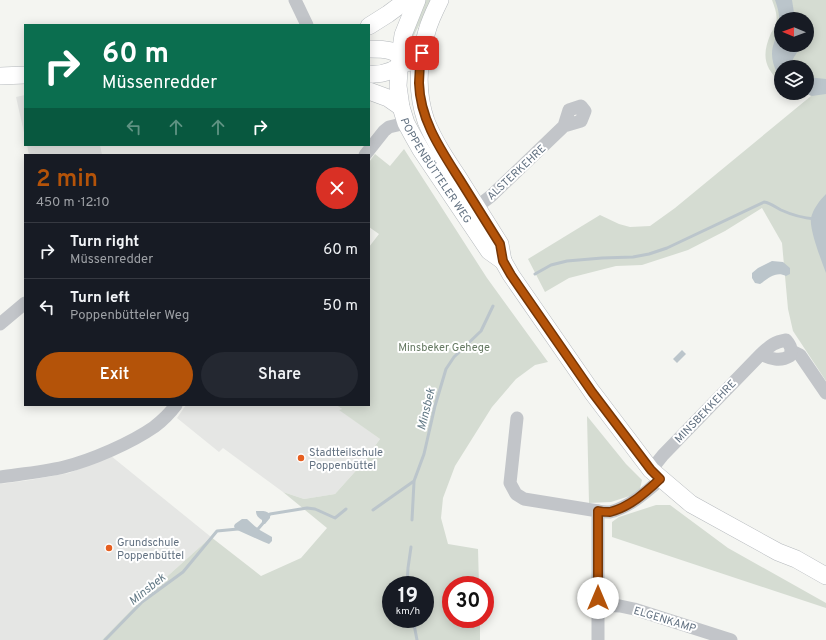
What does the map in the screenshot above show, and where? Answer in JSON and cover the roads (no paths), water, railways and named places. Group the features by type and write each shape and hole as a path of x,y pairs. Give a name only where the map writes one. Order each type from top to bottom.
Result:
{"main road":[{"path":"370,25 407,0"},
{"name":"POPPENBÜTTELER WEG","path":"417,0 403,35 402,61 398,86 404,115 421,150 500,244 503,261 511,275 592,392 656,474 691,504 778,552 796,559 826,576"},
{"name":"POPPENBÜTTELER WEG","path":"440,0 431,18 424,39 419,69 422,105 432,134 471,211"},
{"name":"POPPENBÜTTELER WEG","path":"402,61 424,39"},
{"path":"370,49 383,49 395,52 402,61 385,73 370,74"},
{"name":"POPPENBÜTTELER WEG","path":"402,61 419,82"},
{"path":"0,76 24,75"},
{"path":"370,91 388,98 404,115"},
{"name":"POPPENBÜTTELER WEG","path":"778,552 811,579 826,589"}],"street":[{"path":"295,0 307,24"},
{"path":"366,154 384,131 404,115"},
{"name":"ALSTERKEHRE","path":"471,211 492,196 564,126"},
{"path":"0,324 24,304"},
{"name":"MINSBEKKEHRE","path":"517,418 510,483 516,494 524,499 609,512 626,506 645,493 656,474 663,454 761,354 770,359 777,360 786,359 790,356 792,351 800,354 826,393"},
{"path":"0,477 64,467 100,455 118,447 155,426 175,406"},
{"path":"598,511 598,640"},
{"name":"ELGENKAMP","path":"598,605 620,606 634,609 731,640"}],"waterway":[{"path":"535,274 551,265 567,261 633,257 649,254 667,248 764,202 793,215 815,219"},
{"name":"Minsbek","path":"373,510 414,481 424,454 435,406 446,369 454,357 481,331 493,306"},
{"path":"412,520 414,482"},
{"name":"Minsbek","path":"268,517 270,514 307,508 315,509 335,518 346,509"},
{"name":"Minsbek","path":"255,529 258,529 264,522"},
{"name":"Minsbek","path":"105,640 142,602 183,572 217,531 238,529"},
{"path":"408,576 411,547"},
{"path":"415,628 417,640"}],"place":[{"name":"Stadtteilschule Poppenbüttel","path":"301,458"},
{"name":"Grundschule Poppenbüttel","path":"109,548"}],"park label":[{"name":"Minsbeker Gehege","path":"444,347"}]}
